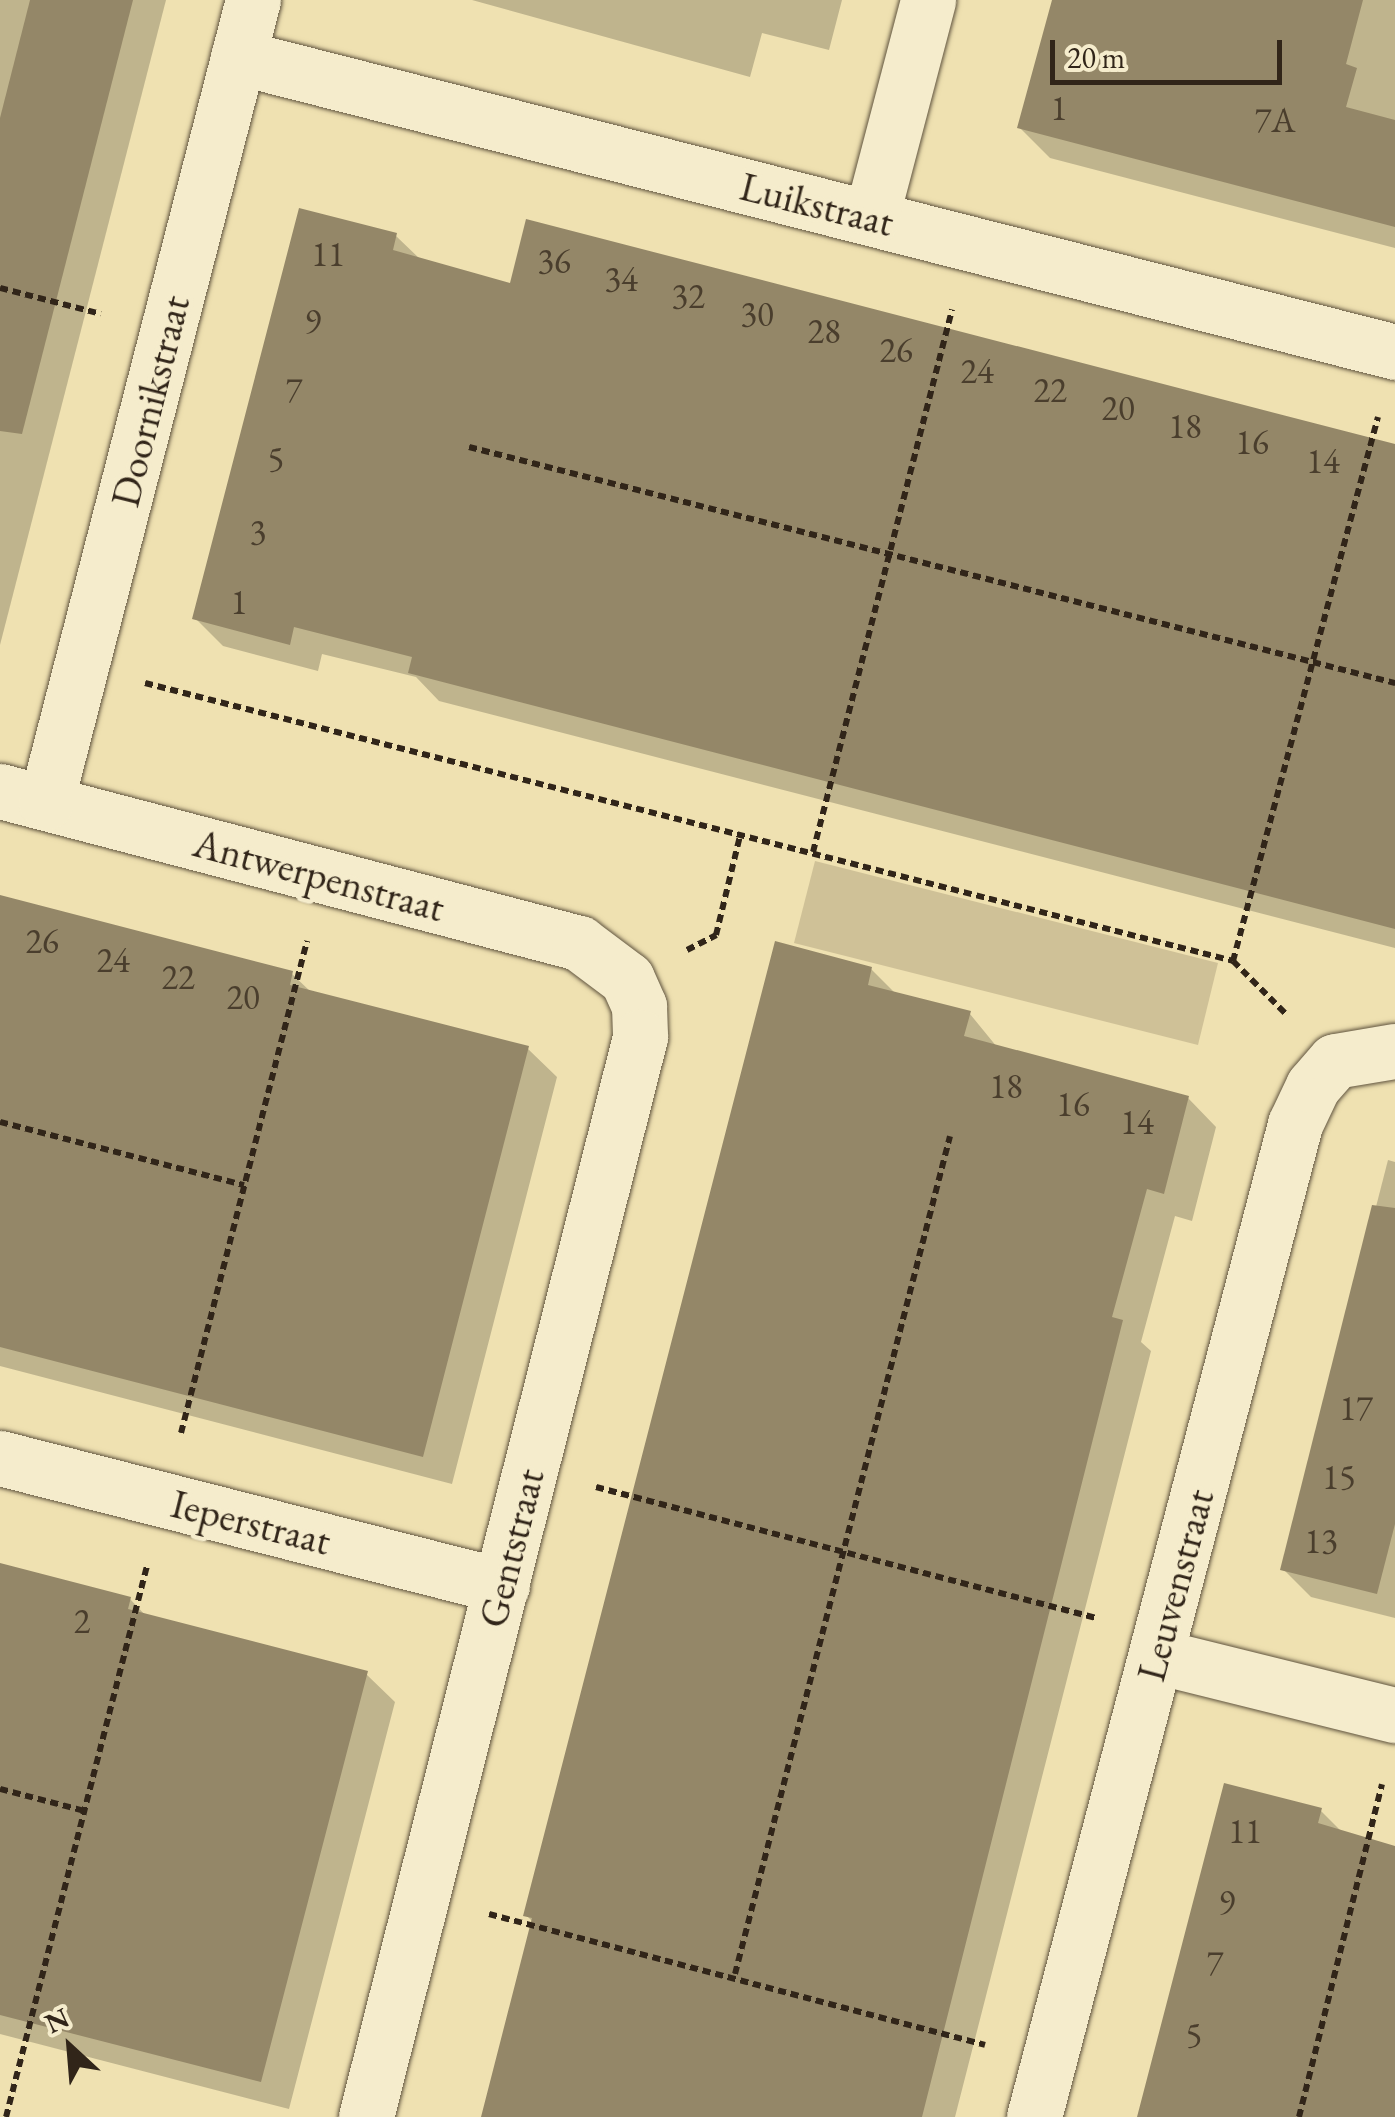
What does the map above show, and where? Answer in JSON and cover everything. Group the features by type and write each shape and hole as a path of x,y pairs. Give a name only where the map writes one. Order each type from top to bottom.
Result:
{"street":[{"name":"Doornikstraat","path":"23,797 81,667 252,0"},
{"path":"872,218 928,0"},
{"name":"Luikstraat","path":"238,58 1395,352"},
{"name":"Antwerpenstraat","path":"23,797 578,943 627,978"},
{"name":"Gentstraat","path":"366,2117 640,1037 639,1006 627,978"},
{"path":"1335,1062 1395,1051"},
{"name":"Leuvenstraat","path":"1034,2117 1295,1124 1313,1086 1335,1062"},
{"name":"Ieperstraat","path":"0,1458 502,1586"},
{"path":"1159,1646 1395,1715"}],"path":[{"path":"813,852 969,242"},
{"path":"0,288 168,331"},
{"path":"1233,961 1381,407"},
{"path":"469,448 1395,683"},
{"path":"81,667 1233,961 1335,1062"},
{"path":"627,978 716,935 740,836"},
{"path":"0,1122 244,1185"},
{"path":"734,1974 950,1136"},
{"path":"531,1470 844,1550 1159,1646"},
{"path":"1299,2117 1385,1772"},
{"path":"0,1789 85,1811"},
{"path":"422,1897 734,1974 1048,2063"}],"shaded area":[{"path":"815,861 1218,963 1198,1045 794,943"}],"building":[{"path":"30,0 133,0 22,434 0,431 0,118"},
{"path":"1052,0 1363,0 1346,64 1357,68 1346,107 1395,120 1395,227 1017,128"},
{"path":"299,208 397,233 393,250 510,283 526,219 1395,444 1395,929 408,673 412,657 294,627 290,645 192,619"},
{"path":"0,895 293,971 290,985 529,1046 423,1457 0,1347"},
{"path":"775,941 872,967 868,985 971,1011 964,1036 1189,1096 1164,1194 1147,1189 1112,1317 1123,1320 922,2117 481,2117 532,1918 523,1916"},
{"path":"1372,1205 1395,1208 1395,1524 1377,1594 1280,1570"},
{"path":"0,1563 131,1597 128,1609 368,1671 261,2082 0,2015"},
{"path":"1224,1783 1322,1808 1318,1823 1395,1846 1395,2117 1137,2117"}]}
